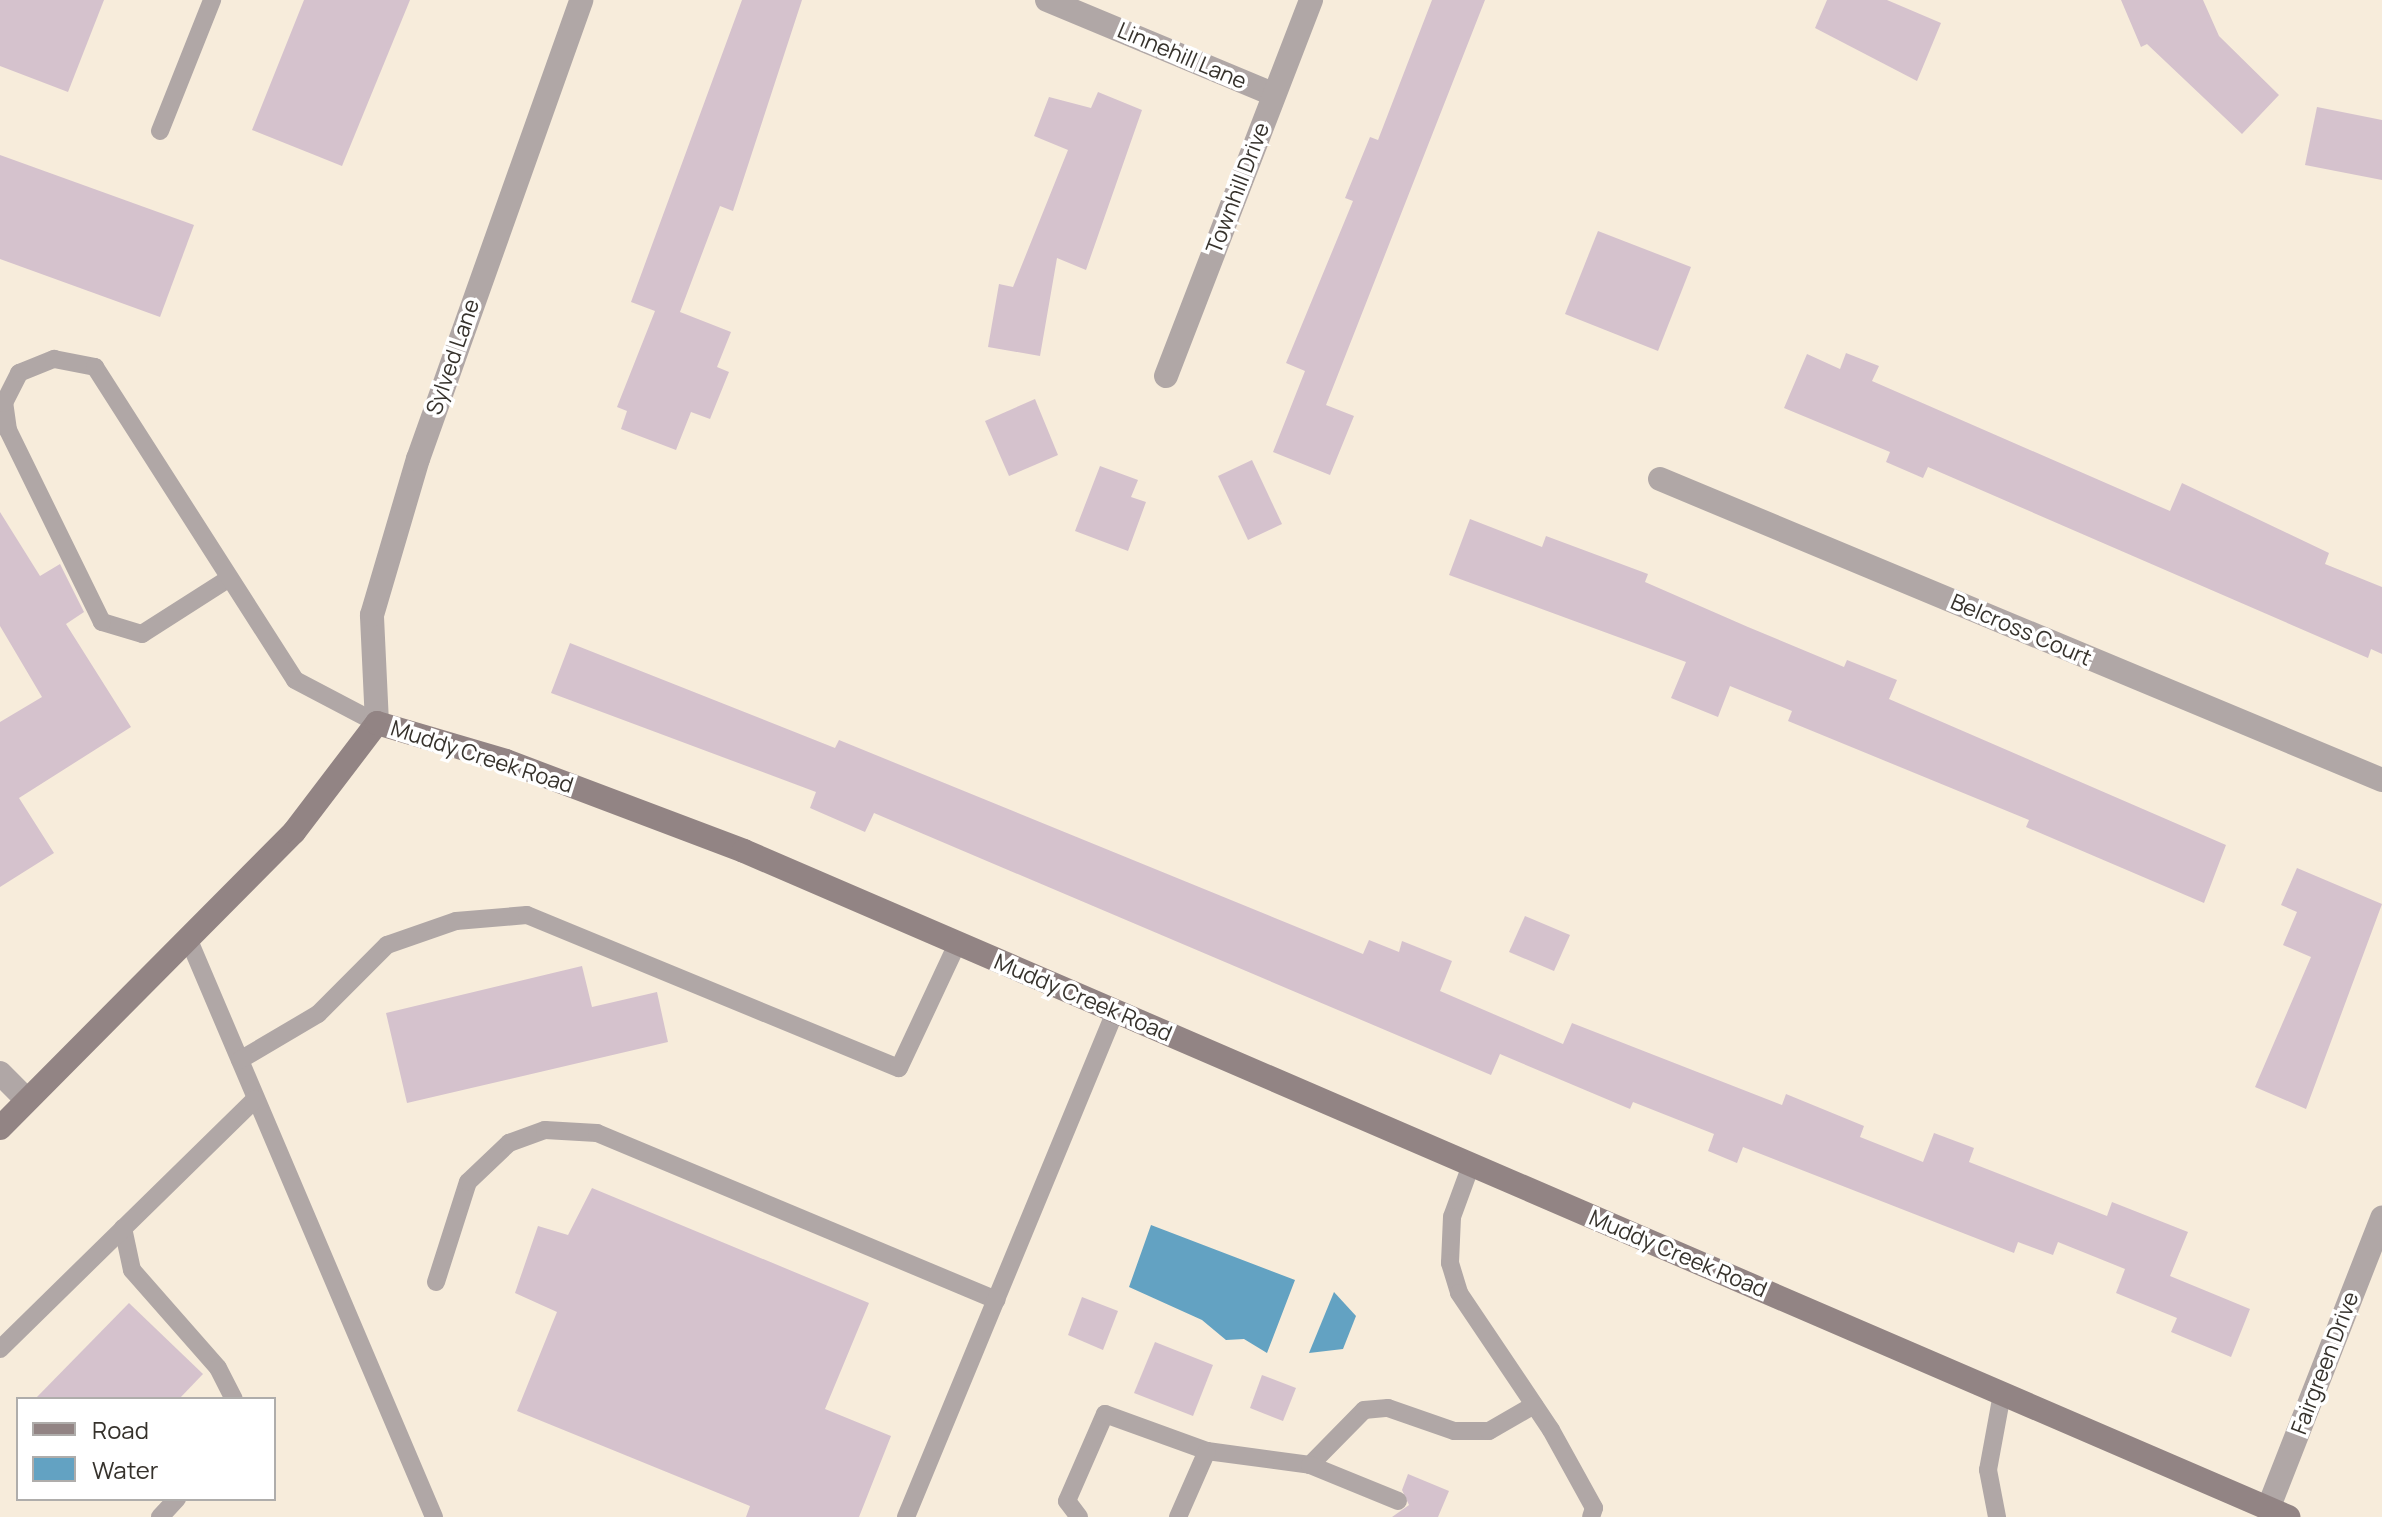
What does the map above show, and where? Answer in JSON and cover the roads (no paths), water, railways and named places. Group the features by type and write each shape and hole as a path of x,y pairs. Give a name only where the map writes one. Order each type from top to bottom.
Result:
{"street":[{"name":"Sylved Lane","path":"377,723 372,615 423,444 581,0"},
{"name":"Linnehill Lane","path":"1047,0 1273,94"},
{"name":"Townhill Drive","path":"1166,376 1311,0"},
{"name":"Belcross Court","path":"1660,479 2382,780"},
{"name":"Muddy Creek Road","path":"0,1128 294,832 377,723 506,761 714,840 2278,1513"},
{"path":"0,1073 26,1099"},
{"name":"Fairgreen Drive","path":"2278,1513 2382,1218"}],"lane":[{"path":"160,131 212,0"},
{"path":"228,579 142,634 102,622 8,430 4,403 19,373 54,359 95,367 295,680 377,723"},
{"path":"240,1060 318,1014 387,945 456,921 527,915 899,1068 957,944"},
{"path":"188,938 434,1517"},
{"path":"906,1517 1115,1012"},
{"path":"0,1349 255,1099"},
{"path":"436,1282 468,1182 509,1143 545,1130 597,1133 996,1300"},
{"path":"1471,1165 1452,1217 1450,1263 1459,1293 1534,1405 1594,1508 1591,1517"},
{"path":"123,1228 132,1270 218,1368 233,1397"},
{"path":"1997,1517 1988,1470 2002,1394"},
{"path":"1310,1465 1364,1410 1388,1408 1454,1431 1489,1431 1534,1405"},
{"path":"1079,1517 1067,1501 1105,1414 1207,1451 1310,1465 1398,1501"},
{"path":"1178,1517 1207,1451"},
{"path":"160,1517 175,1501"}],"water":[{"path":"1151,1225 1295,1280 1267,1353 1244,1339 1226,1340 1202,1320 1129,1287"},
{"path":"1334,1292 1356,1316 1343,1349 1309,1353"}]}
